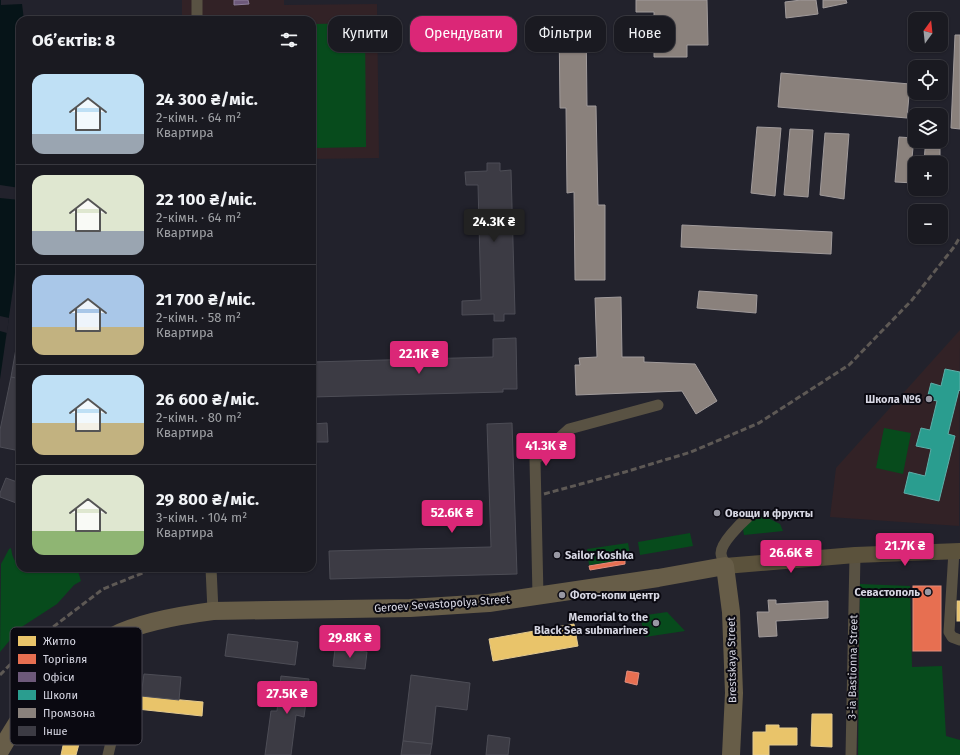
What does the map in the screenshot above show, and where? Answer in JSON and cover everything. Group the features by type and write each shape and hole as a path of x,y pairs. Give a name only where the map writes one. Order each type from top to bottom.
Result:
{"main road":[{"name":"Geroev Sevastopolya Street","path":"140,627 183,614 213,611 410,608 489,603 725,566 855,555 957,551"},
{"name":"Brestskaya Street","path":"725,566 732,612 734,693 731,755"},
{"name":"Geroev Sevastopolya Street","path":"0,751 10,734"}],"street":[{"path":"197,0 197,16"},
{"path":"538,596 534,460 569,429 658,405"},
{"path":"725,566 721,555 722,548 736,529 748,517"},
{"path":"957,551 950,632 952,637 960,640"},
{"name":"3-ia Bastionna Street","path":"851,755 855,555"},
{"path":"211,572 213,611"},
{"path":"108,755 110,745"}],"shaded area":[{"path":"1,0 1,5 22,4 24,16 16,16 16,263 0,379"},
{"path":"182,0 284,0 284,5 377,4 377,16 328,16 328,52 378,52 379,158 316,159 316,16 182,16"},
{"name":"Школа №6","path":"960,330 959,526 830,517 836,468"}],"green space":[{"path":"316,24 328,24 328,52 365,52 366,147 316,148"},
{"path":"884,428 911,433 903,474 876,468"},
{"path":"756,515 766,517 780,524 783,531 744,535 743,529 750,519"},
{"path":"690,533 693,546 640,555 638,542"},
{"path":"628,543 631,559 589,565 587,549"},
{"path":"11,548 13,558 16,562 16,572 78,572 81,581 74,585 57,604 22,627 10,627 10,640 0,652 1,564"},
{"path":"860,584 910,586 912,667 942,666 946,736 960,740 960,755 858,755"},
{"path":"667,612 685,631 645,637 640,616"}],"pier":[{"path":"0,185 16,187 16,200 0,198"},
{"path":"0,316 9,318 7,333 0,331"}],"building: Житло":[{"path":"957,601 960,601 960,621 957,621"},
{"path":"574,624 578,646 493,661 489,639"},
{"path":"142,696 203,702 202,716 142,710"},
{"path":"812,714 832,714 832,747 811,746"},
{"path":"766,725 779,725 779,728 797,728 797,745 769,745 769,755 753,755 753,732 766,732"},
{"path":"63,745 79,745 76,755 61,755"}],"building: Торгівля":[{"path":"625,560 625,564 590,570 589,566"},
{"path":"913,586 941,586 941,651 913,651"},
{"path":"627,671 639,673 637,685 625,682"}],"building: Офіси":[{"path":"234,0 248,0 249,4 234,5"}],"building: Школи":[{"path":"945,369 960,372 960,391 959,390 948,434 955,436 939,501 904,493 909,472 925,476 931,449 916,446 921,428 930,430 937,401 927,399 931,383 941,386"}],"building: Промзона":[{"path":"636,0 707,0 708,45 687,45 687,57 654,57 654,52 675,52 675,16 654,16 654,12 636,12"},
{"path":"816,0 818,14 786,18 785,2"},
{"path":"823,0 846,0 847,3 823,8"},
{"path":"955,35 960,35 960,129 951,128"},
{"path":"559,52 586,52 587,106 596,106 598,205 605,205 605,280 575,280 574,192 567,193 566,108 560,108"},
{"path":"781,73 908,84 907,118 778,107"},
{"path":"757,127 781,128 775,196 751,193"},
{"path":"790,129 813,130 808,197 784,195"},
{"path":"825,133 849,134 844,199 820,195"},
{"path":"899,137 908,138 908,148 913,148 912,156 908,156 908,183 895,182"},
{"path":"925,149 940,149 940,156 924,156"},
{"path":"682,225 832,232 831,254 681,247"},
{"path":"699,291 757,295 756,313 697,308"},
{"path":"621,297 622,357 644,357 644,362 695,364 717,401 696,414 682,391 576,395 575,365 580,365 579,358 597,357 595,298"},
{"path":"768,600 776,600 776,604 828,601 828,618 776,621 777,636 759,637 757,612 769,612"}],"building: Інше":[{"path":"487,163 500,163 500,171 511,170 515,314 504,314 504,321 494,321 494,314 462,315 462,301 481,300 478,185 466,185 465,172 487,171"},
{"path":"516,338 517,389 503,389 503,392 316,397 316,362 493,357 493,339"},
{"path":"16,349 16,378 11,377"},
{"path":"11,377 16,378 16,450 0,447 0,430"},
{"path":"327,423 328,442 316,442 316,424"},
{"path":"512,423 517,574 330,579 329,551 491,547 487,424"},
{"path":"6,478 16,482 16,503 0,497 0,493"},
{"path":"228,634 298,642 295,665 225,656"},
{"path":"335,649 367,652 365,669 333,666"},
{"path":"144,674 181,677 179,700 142,696"},
{"path":"411,675 470,683 467,710 436,706 432,744 403,741"},
{"path":"281,676 309,679 304,717 296,715 291,755 265,755 271,711 277,711"},
{"path":"488,735 510,738 508,755 486,755"},
{"path":"403,741 432,744 430,755 401,755"}],"railway":[{"path":"544,494 691,452 759,423 849,365 912,300 954,247 960,237"},
{"path":"53,627 103,589 145,572"},
{"path":"0,675 10,665"}],"place":[{"name":"Школа №6","path":"929,399"},
{"name":"Овощи и фрукты","path":"717,513"},
{"name":"Sailor Koshka","path":"557,555"},
{"name":"Севастополь","path":"928,592"},
{"name":"Фото-копи центр","path":"562,595"},
{"name":"Memorial to the Black Sea submariners","path":"656,623"}]}
